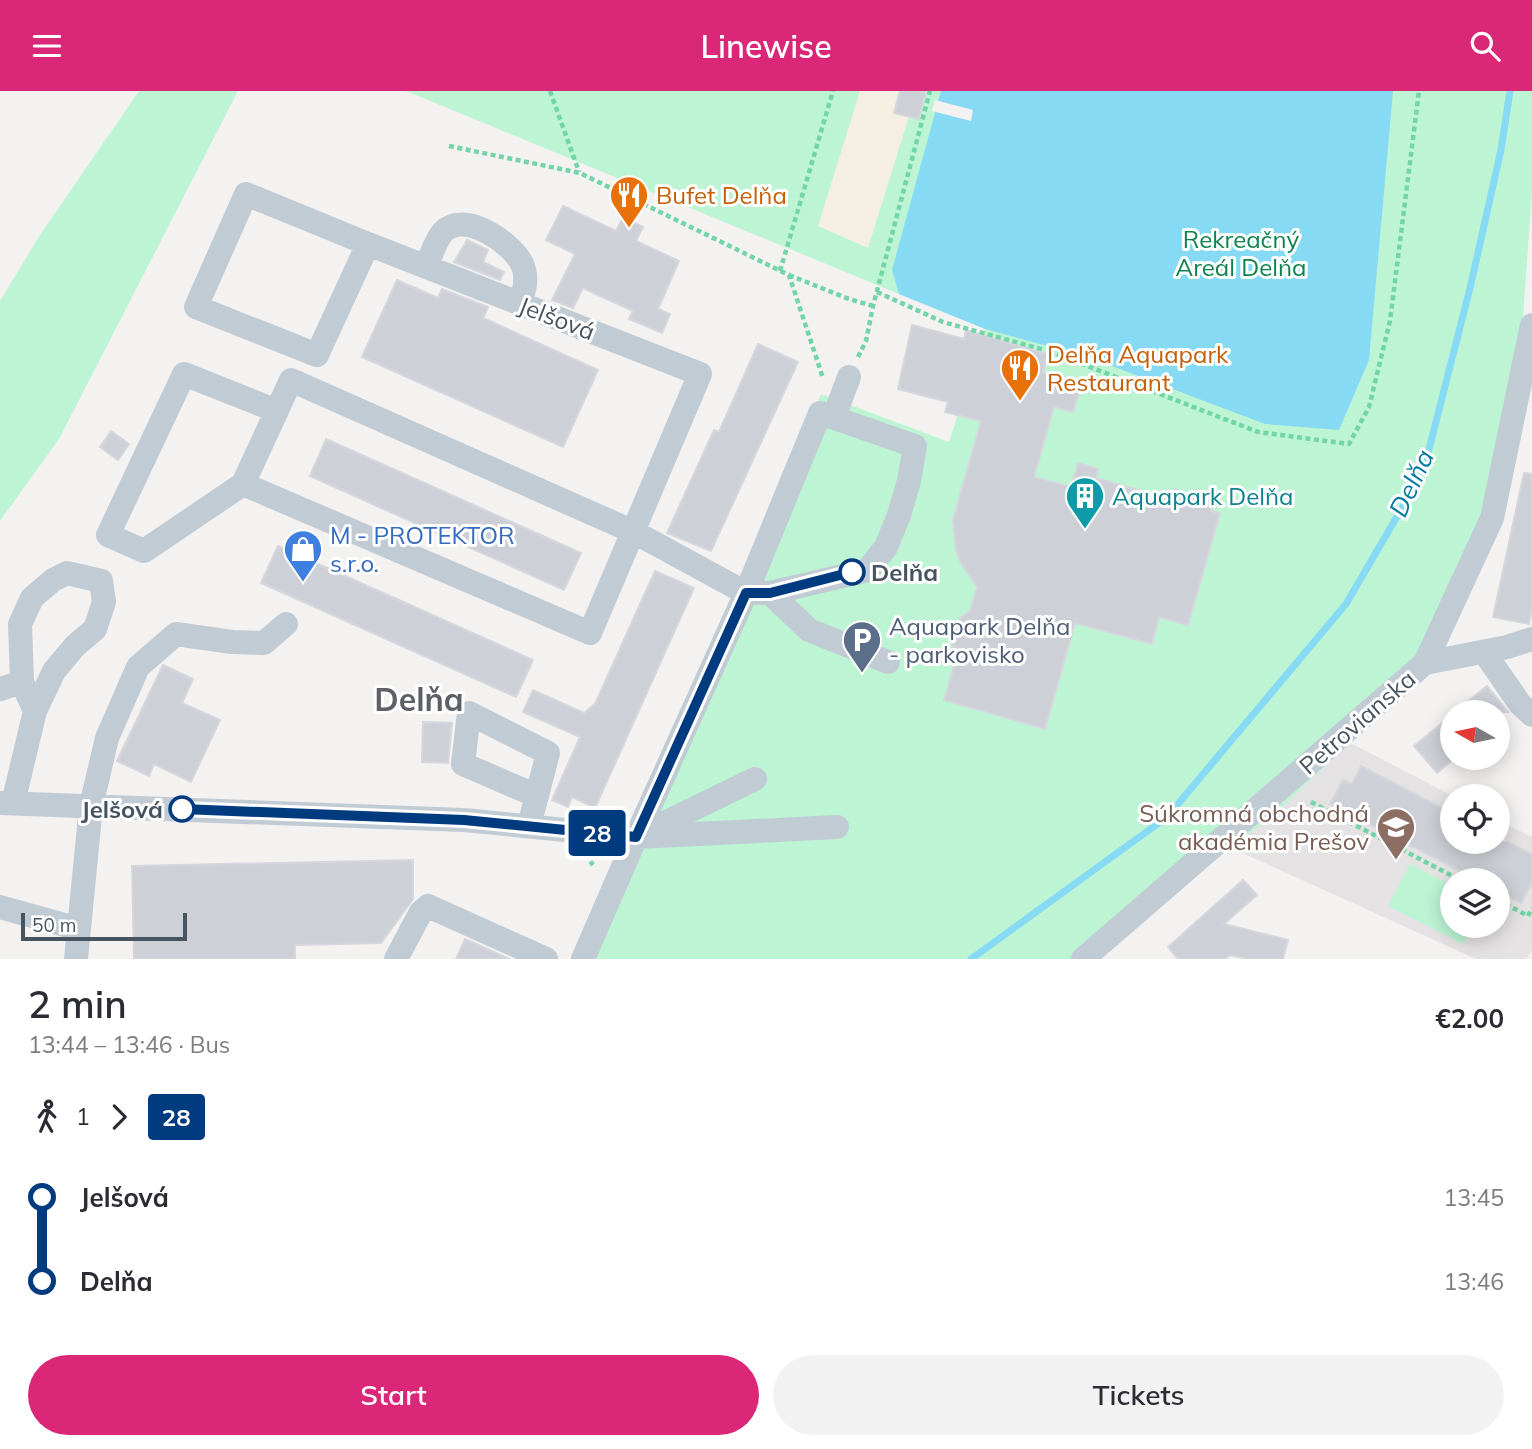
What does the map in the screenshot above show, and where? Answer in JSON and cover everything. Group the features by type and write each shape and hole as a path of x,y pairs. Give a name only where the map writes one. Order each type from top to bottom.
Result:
{"street":[{"name":"Jelšová","path":"243,484 590,633 700,374 246,194 196,307 317,355 368,244"},
{"path":"426,267 442,233 452,226 471,226 499,238 510,246 519,258 525,281 520,303"},
{"name":"Petrovianska","path":"1083,959 1425,663 1492,518 1531,337"},
{"path":"277,411 184,374 108,535 144,551 243,484 277,411 291,380 634,532 758,593 809,630 888,662"},
{"path":"834,417 849,377"},
{"path":"583,959 636,837 758,593 820,413 915,446 899,515 886,547 868,570 758,593"},
{"path":"35,711 11,685 20,624 32,598 53,580 67,573 102,581 104,602 95,629 75,646 54,671 35,711 7,803 464,820 636,837 837,827"},
{"path":"76,959 91,806 107,739 138,667 176,634 232,642 264,643 286,624"},
{"path":"1425,663 1484,652 1532,639"},
{"path":"1484,652 1520,704 1532,715"},
{"path":"636,837 755,779"},
{"path":"529,826 537,796"},
{"path":"396,959 421,912 428,905 546,959"},
{"path":"0,907 79,929"}],"path":[{"path":"550,91 580,173"},
{"path":"780,271 833,91"},
{"path":"849,377 866,341 930,91"},
{"path":"877,292 943,322 1047,351 1258,432 1349,444 1369,407 1390,321 1419,91"},
{"path":"449,146 580,173 780,271 873,306"},
{"path":"789,275 824,381"},
{"path":"1311,802 1440,870"},
{"path":"1510,906 1528,916 1532,908"}],"shaded area":[{"name":"Súkromná obchodná akadémia Prešov","path":"1339,737 1440,789 1440,854 1510,854 1510,826 1532,837 1532,950 1526,959 1476,959 1218,842"}],"green space":[{"path":"139,91 238,91 59,439 0,521 0,301 40,235"},
{"path":"406,91 1532,91 1532,190 1514,446 1422,673 1276,813 1082,959 589,959 746,593 821,394 949,442 985,329 992,330"},
{"path":"1410,864 1440,879 1440,932 1388,906"},
{"path":"1451,938 1466,938 1463,944"}],"sand":[{"path":"860,91 917,91 868,248 818,226"}],"water":[{"name":"Rekreačný Areál Delňa","path":"941,91 1393,91 1369,360 1339,430 1265,424 1088,357 985,329 899,294 892,270"}],"pier":[{"path":"935,100 973,110 971,121 932,111"}],"building":[{"path":"900,91 926,91 919,119 894,113"},
{"path":"563,206 616,231 623,217 643,227 636,241 679,261 658,309 670,314 662,333 629,319 633,311 583,288 573,308 552,300 575,254 546,240"},
{"path":"467,240 488,250 483,262 504,272 500,280 454,262"},
{"path":"397,280 438,298 442,289 488,307 483,318 598,370 563,447 362,357"},
{"name":"Aquapark Delňa","path":"912,325 964,339 966,330 1048,354 1043,372 1082,383 1073,412 1054,407 1034,477 1071,487 1078,463 1098,469 1096,478 1170,499 1174,489 1214,501 1211,511 1220,513 1188,625 1159,617 1152,644 1075,623 1045,729 944,700 957,656 951,640 953,629 960,618 970,611 977,587 956,551 953,520 981,421 945,412 948,402 898,389"},
{"path":"758,344 798,362 711,551 667,533 714,430 719,432"},
{"path":"111,431 129,444 118,460 100,447"},
{"path":"326,439 581,553 564,590 310,476"},
{"path":"1524,473 1532,474 1532,608 1529,624 1493,617"},
{"path":"278,546 533,660 516,697 261,583"},
{"path":"655,571 694,588 595,808 572,797 568,807 552,800 580,737 523,712 533,690 584,713 595,704"},
{"path":"163,665 193,679 182,703 220,720 191,782 154,764 149,776 117,761"},
{"path":"1487,686 1498,700 1470,700"},
{"path":"423,722 452,723 448,763 422,762"},
{"path":"1440,725 1440,770 1437,773 1414,746"},
{"path":"1361,766 1440,807 1440,854 1510,854 1510,843 1532,854 1532,883 1521,903 1510,897 1510,868 1454,868 1330,804 1343,780 1352,784"},
{"path":"413,860 413,899 381,943 295,945 295,959 134,959 132,866"},
{"path":"1243,880 1257,895 1224,924 1288,940 1283,959 1248,959 1230,955 1225,959 1178,959 1168,947"},
{"path":"465,939 510,959 456,959"}],"waterway":[{"name":"Delňa","path":"971,959 1167,817 1346,604 1416,484 1427,457 1470,288 1501,150 1510,91"}],"bus line":[{"name":"28","path":"182,809 464,820 636,837 746,593 770,593 852,572"}],"place":[{"name":"Bufet Delňa","path":"629,229"},
{"name":"Delňa Aquapark Restaurant","path":"1020,402"},
{"name":"Aquapark Delňa","path":"1085,530"},
{"name":"Delňa","path":"852,572"},
{"name":"M - PROTEKTOR s.r.o.","path":"303,583"},
{"name":"Aquapark Delňa - parkovisko","path":"862,674"},
{"name":"Jelšová","path":"182,809"},
{"name":"Súkromná obchodná akadémia Prešov","path":"1396,861"}],"district":[{"name":"Delňa","path":"419,699"}]}
